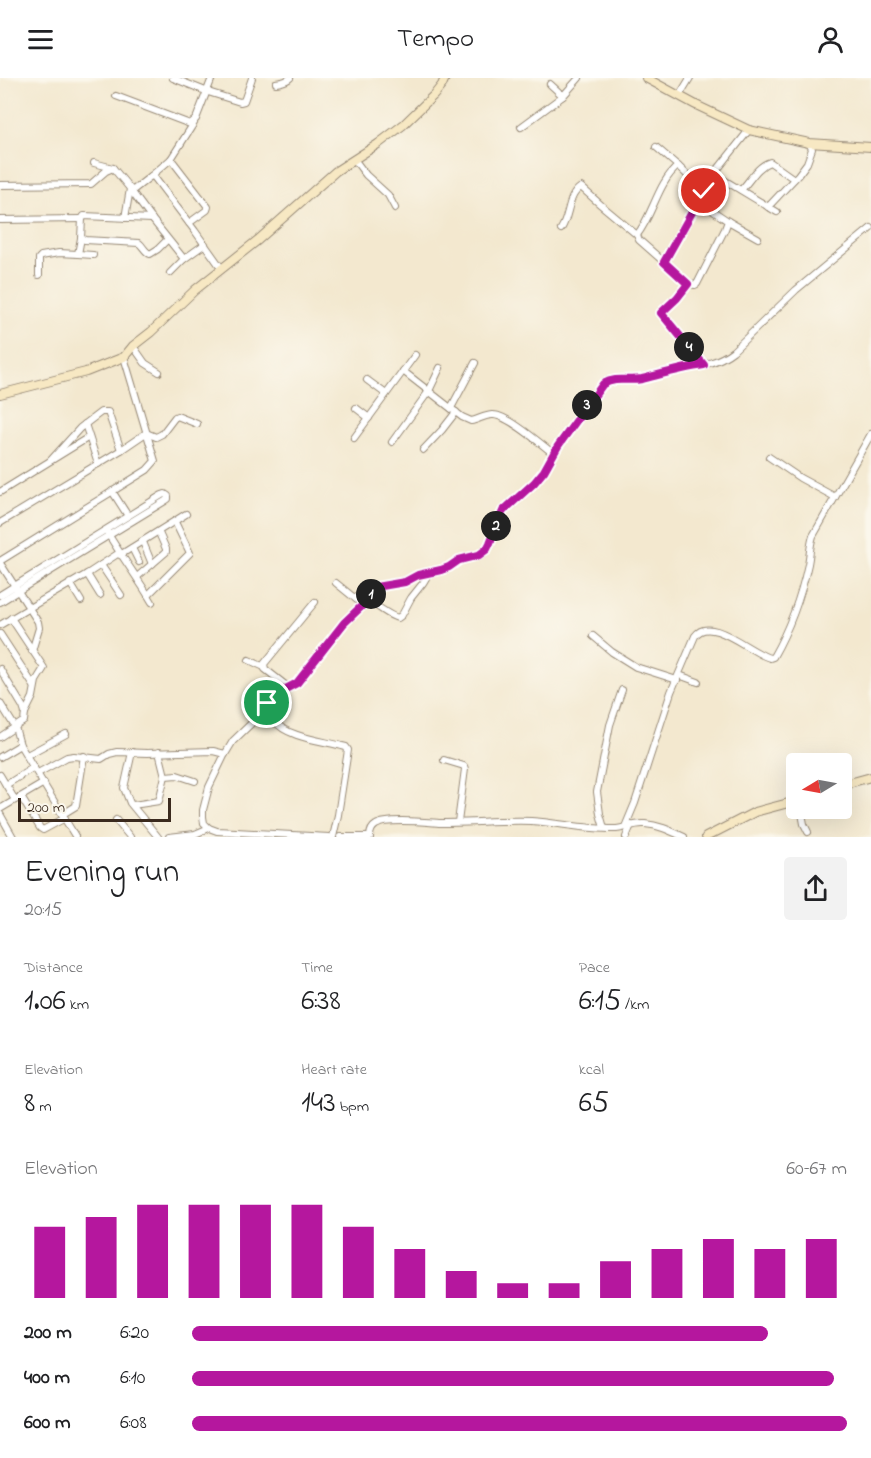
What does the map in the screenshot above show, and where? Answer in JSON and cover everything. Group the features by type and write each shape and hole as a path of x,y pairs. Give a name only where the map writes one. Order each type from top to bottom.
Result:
{"street":[{"path":"173,78 240,102 244,101 252,78"},
{"path":"125,218 131,190 171,159 194,122 212,78"},
{"path":"276,82 290,78"},
{"path":"0,394 86,372 124,357 133,346 195,290 277,224 336,171 403,125 434,95 446,78"},
{"path":"521,127 563,96 579,78"},
{"path":"646,78 749,130 809,143 871,147"},
{"path":"680,96 690,78"},
{"path":"550,84 563,96"},
{"path":"117,96 190,124 194,122"},
{"path":"664,262 714,174 749,130"},
{"path":"768,207 807,163 812,149 809,143"},
{"path":"656,147 704,191"},
{"path":"171,159 208,207 189,224"},
{"path":"354,159 366,175 388,195 395,208"},
{"path":"741,190 766,163 770,162 794,179"},
{"path":"94,163 113,168 184,259"},
{"path":"638,235 666,180 678,166"},
{"path":"0,185 91,184 113,168"},
{"path":"714,174 777,212"},
{"path":"151,176 222,269"},
{"path":"561,229 573,195 581,187 638,235 639,240 688,284 695,285 728,221"},
{"path":"698,201 758,238"},
{"path":"0,220 82,219 84,216 153,219"},
{"path":"78,254 82,219"},
{"path":"267,703 280,727 294,734 346,747 348,750 338,815 331,837 243,833 217,831 209,828 202,817 209,787 233,741 258,717 267,703 278,693 297,683 344,623 376,587 405,582 418,575 449,567 459,560 479,555 487,549 503,511 544,471 564,437 603,384 611,380 642,379 664,372 704,365 728,355 796,290 871,228"},
{"path":"81,238 139,243 150,254 168,239"},
{"path":"170,273 184,259 205,244"},
{"path":"39,275 41,256 93,255"},
{"path":"688,284 661,313 704,365"},
{"path":"133,346 145,363 159,372"},
{"path":"354,438 415,355"},
{"path":"32,651 39,628 38,622 0,562 147,470 154,461 124,357"},
{"path":"423,450 442,430 475,363"},
{"path":"392,442 429,391 440,368"},
{"path":"403,371 462,417 471,421 496,415 524,430 554,454"},
{"path":"367,380 386,394"},
{"path":"356,408 369,418"},
{"path":"51,460 85,424 101,412 108,412 121,450"},
{"path":"146,433 156,437 162,434 177,416 197,424"},
{"path":"85,424 98,464"},
{"path":"0,524 146,433"},
{"path":"626,837 634,803 671,693 695,636 703,629 708,629 727,635 761,656 773,657 793,616 808,564 812,539 871,434"},
{"path":"0,492 89,437"},
{"path":"769,457 800,478 835,497"},
{"path":"112,491 128,516"},
{"path":"0,602 17,588 107,533 165,501 168,496 162,495 128,516 107,533"},
{"path":"0,626 143,542 186,514"},
{"path":"148,595 190,553 175,522"},
{"path":"137,577 166,550 159,532"},
{"path":"107,533 152,602"},
{"path":"143,542 152,564"},
{"path":"132,548 139,562"},
{"path":"101,565 121,595"},
{"path":"336,583 364,603 372,603 398,618 423,583 427,573"},
{"path":"87,574 100,595"},
{"path":"70,583 81,601"},
{"path":"0,595 17,588"},
{"path":"264,667 268,658 315,602"},
{"path":"0,737 24,721 25,713 33,697 34,686 44,668 11,618"},
{"path":"0,634 34,686"},
{"path":"593,636 612,652 636,667 698,682"},
{"path":"249,660 264,667 288,687"},
{"path":"0,669 25,713"},
{"path":"604,828 597,792 610,725 622,690"},
{"path":"0,704 15,727 20,746 75,836"},
{"path":"27,755 66,734"},
{"path":"0,758 20,746"},
{"path":"38,774 67,757 74,756 101,759 117,752 213,751 225,754"},
{"path":"132,752 124,788 130,804 158,837"},
{"path":"133,806 159,801 165,776 159,752"},
{"path":"0,776 43,830 76,806 84,756"},
{"path":"444,760 464,766 465,769 458,822"},
{"path":"6,785 34,767"},
{"path":"165,776 177,776 195,781"},
{"path":"852,782 871,777"},
{"path":"0,809 44,783"},
{"path":"706,837 755,812 768,807 786,806"},
{"path":"0,814 14,837"},
{"path":"802,819 808,832"},
{"path":"116,820 128,836"},
{"path":"340,837 370,837 374,826 402,821 524,821 616,829 644,823 684,837"},
{"path":"169,837 195,834 209,828"}],"route":[{"path":"267,703 278,693 297,683 344,623 366,602 376,587 405,582 418,575 441,570 459,560 479,555 487,549 503,511 544,471 558,446 603,384 611,380 642,379 664,372 704,365 661,313 688,286 664,262 704,191"}]}
